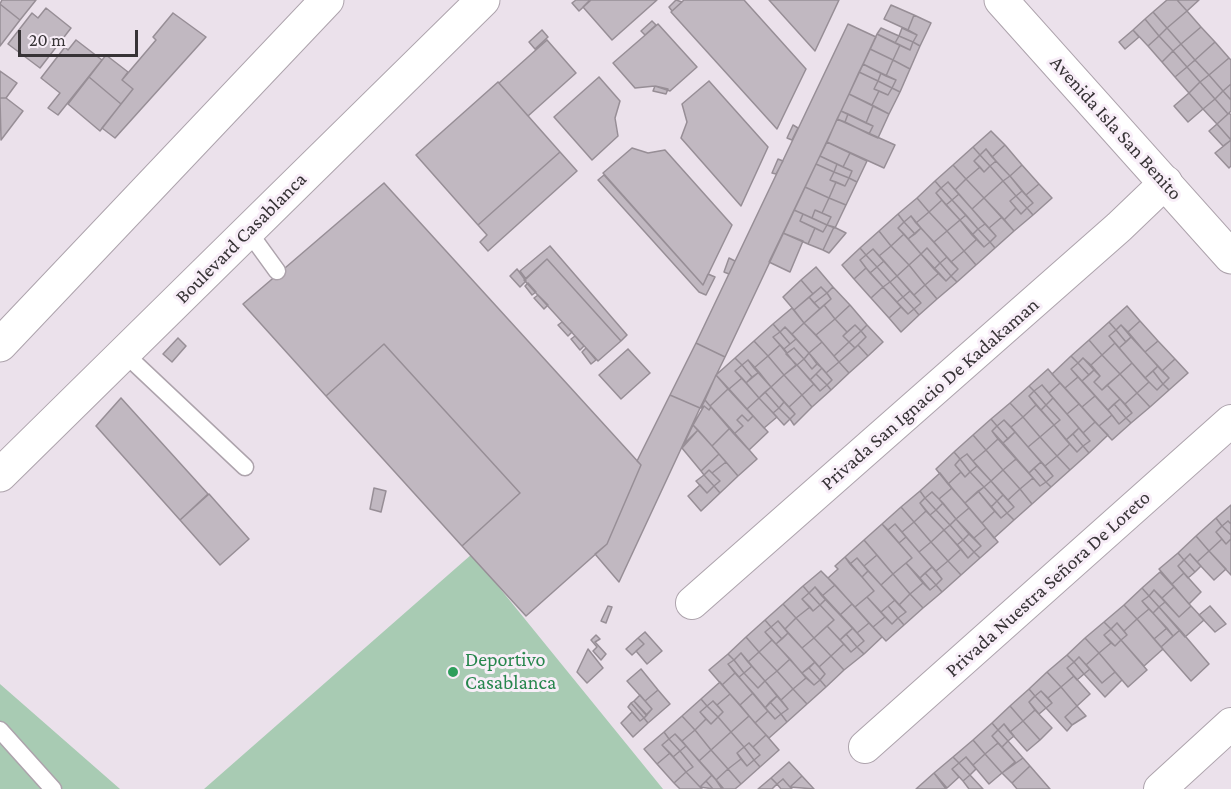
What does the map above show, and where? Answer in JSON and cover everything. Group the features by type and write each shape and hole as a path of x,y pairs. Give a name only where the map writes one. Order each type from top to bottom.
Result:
{"main road":[{"path":"0,345 327,0"},
{"name":"Boulevard Casablanca","path":"0,475 483,0"},
{"name":"Avenida Isla San Benito","path":"1001,0 1231,257"}],"street":[{"name":"Privada San Ignacio De Kadakaman","path":"692,603 1119,227 1166,182"},
{"name":"Privada Nuestra Señora De Loreto","path":"865,747 1231,421"},
{"path":"1160,789 1231,724"}],"lane":[{"path":"248,231 277,271"},
{"path":"124,353 245,467"},
{"path":"0,730 53,789"}],"green space":[{"name":"Deportivo Casablanca","path":"472,554 663,789 204,789"},
{"path":"0,684 120,789 0,789"}],"building":[{"path":"2,0 36,0 20,20 0,4"},
{"path":"576,0 591,0 579,11 572,3"},
{"path":"590,0 657,0 612,40 583,7"},
{"path":"676,0 682,2 672,11 669,7"},
{"path":"684,0 744,0 806,69 777,129 671,12"},
{"path":"769,0 839,0 815,51"},
{"path":"1167,0 1177,0 1187,11 1167,28 1153,12"},
{"path":"1177,0 1199,0 1187,11"},
{"path":"0,4 20,20 0,46"},
{"path":"891,5 914,15 908,30 884,19"},
{"path":"46,8 71,28 40,68 8,44 32,13 38,18"},
{"path":"1187,11 1201,27 1181,44 1167,28"},
{"path":"1153,12 1167,28 1159,36 1145,19"},
{"path":"173,13 206,37 115,138 102,128 133,89 122,80 156,40 153,37"},
{"path":"914,15 931,23 920,46 913,42 917,35 908,30"},
{"path":"1145,19 1159,36 1148,46 1133,30"},
{"path":"652,21 656,25 645,35 641,31"},
{"path":"658,24 697,67 670,91 655,86 635,88 613,63"},
{"path":"848,24 876,37 725,357 696,343"},
{"path":"1201,27 1215,42 1195,60 1181,44"},
{"path":"881,28 899,36 895,43 877,34"},
{"path":"902,28 917,35 913,42 899,36"},
{"path":"1167,28 1181,44 1173,51 1159,36"},
{"path":"542,30 548,37 535,49 529,42"},
{"path":"1133,30 1139,37 1125,49 1119,42"},
{"path":"877,34 900,45 893,60 870,49"},
{"path":"899,36 913,42 910,50 895,43"},
{"path":"1159,36 1173,51 1162,62 1148,46"},
{"path":"76,40 102,60 58,115 48,108 60,93 41,78 65,47 68,50"},
{"path":"547,40 576,73 528,116 499,83"},
{"path":"913,42 920,46 910,69 893,60 900,45 910,50"},
{"path":"1215,42 1229,58 1209,75 1195,60"},
{"path":"1181,44 1195,60 1187,67 1173,51"},
{"path":"870,49 893,60 886,76 863,64"},
{"path":"1173,51 1187,67 1175,77 1162,62"},
{"path":"106,55 128,72 122,80 133,89 121,104 89,77"},
{"path":"1229,58 1231,60 1231,84 1223,91 1209,75"},
{"path":"893,60 910,69 900,92 892,88 896,80 886,76"},
{"path":"1195,60 1209,75 1200,82 1187,67"},
{"path":"863,64 881,73 878,81 859,72"},
{"path":"1187,67 1200,82 1189,93 1175,77"},
{"path":"0,71 17,83 6,98 0,98"},
{"path":"859,72 878,81 874,89 879,91 872,105 849,94"},
{"path":"881,73 896,80 892,88 878,81"},
{"path":"1209,75 1223,91 1215,99 1200,82"},
{"path":"89,77 121,104 100,131 68,104"},
{"path":"599,77 620,101 615,118 618,136 592,160 554,117"},
{"path":"709,81 768,147 741,206 681,138 687,122 682,104"},
{"path":"878,81 892,88 888,95 874,89"},
{"path":"498,82 560,152 478,225 416,155"},
{"path":"1200,82 1215,99 1203,109 1189,93"},
{"path":"1231,84 1231,100 1223,91"},
{"path":"655,86 668,89 666,94 653,91"},
{"path":"892,88 900,92 889,114 872,105 879,91 888,95"},
{"path":"1223,91 1231,100 1231,111 1228,114 1215,99"},
{"path":"1189,93 1203,109 1188,122 1174,106"},
{"path":"849,94 873,106 866,123 841,111"},
{"path":"0,98 6,98 23,111 1,140"},
{"path":"1215,99 1228,114 1217,124 1203,109"},
{"path":"873,106 889,114 878,138 869,134 873,126 866,123"},
{"path":"841,111 848,114 845,122 837,119"},
{"path":"1229,113 1231,115 1231,140 1217,124"},
{"path":"848,114 873,126 869,134 845,122"},
{"path":"837,119 895,145 884,168 827,142"},
{"path":"1217,124 1231,140 1223,146 1209,131"},
{"path":"793,125 798,128 792,140 787,138"},
{"path":"991,131 1005,145 992,157 986,149 980,155 973,147"},
{"path":"1231,140 1231,166 1229,168 1215,153"},
{"path":"827,142 850,153 843,167 820,156"},
{"path":"1005,145 1022,165 1010,176 992,157"},
{"path":"973,147 980,155 974,161 980,167 966,179 953,165"},
{"path":"632,148 648,153 665,150 732,225 703,285 603,173"},
{"path":"986,149 996,161 990,166 980,155"},
{"path":"560,152 577,171 488,251 480,242 487,235 478,225"},
{"path":"850,153 867,161 857,182 849,178 852,171 843,167"},
{"path":"980,155 990,166 984,172 974,161"},
{"path":"820,156 837,164 834,172 816,164"},
{"path":"778,159 783,161 776,174 772,173"},
{"path":"996,161 1010,176 1003,181 990,166"},
{"path":"816,164 834,172 830,180 836,182 829,198 805,187"},
{"path":"837,164 852,171 849,178 834,172"},
{"path":"953,165 966,179 955,190 948,182 941,188 935,181"},
{"path":"1022,165 1039,184 1026,195 1010,176"},
{"path":"990,166 1003,181 984,198 966,179 980,167 984,172"},
{"path":"834,172 849,178 845,186 830,180"},
{"path":"604,175 703,285 708,274 715,277 706,295 699,292 598,180"},
{"path":"1010,176 1022,191 1016,196 1003,181"},
{"path":"849,178 857,182 846,205 829,198 836,182 845,186"},
{"path":"966,179 984,198 972,209 955,190"},
{"path":"935,181 941,188 936,193 942,200 929,212 917,198"},
{"path":"1003,181 1016,196 1010,201 1016,208 1004,220 984,198"},
{"path":"948,182 959,194 952,200 941,188"},
{"path":"384,183 641,465 607,544 526,616 462,546 520,493 384,344 326,396 243,304"},
{"path":"1039,184 1052,198 1033,215 1027,208 1033,203 1026,195"},
{"path":"805,187 829,198 822,213 815,210 812,218 794,210"},
{"path":"941,188 952,200 946,205 936,193"},
{"path":"1022,191 1033,203 1027,208 1016,196"},
{"path":"959,194 985,224 978,229 952,200"},
{"path":"1016,196 1027,208 1021,214 1010,201"},
{"path":"829,198 846,205 835,228 827,225 831,217 822,213"},
{"path":"917,198 929,212 916,223 911,216 904,222 898,214"},
{"path":"984,198 1002,217 989,228 972,209"},
{"path":"942,200 960,220 947,231 929,212"},
{"path":"952,200 966,215 960,220 946,205"},
{"path":"1016,208 1021,214 1027,208 1033,215 1014,231 1004,220"},
{"path":"794,210 803,214 800,221 815,228 808,244 783,233"},
{"path":"815,210 831,217 827,225 812,218"},
{"path":"929,212 947,231 934,242 916,223"},
{"path":"803,214 827,225 823,232 800,221"},
{"path":"898,214 904,222 898,228 904,234 891,246 879,231"},
{"path":"966,215 978,229 972,235 960,220"},
{"path":"911,216 921,228 915,234 904,222"},
{"path":"1002,217 1014,231 995,248 990,242 996,236 989,228"},
{"path":"960,220 977,239 964,251 947,231"},
{"path":"904,222 915,234 908,239 898,228"},
{"path":"985,224 996,236 990,242 978,229"},
{"path":"827,225 834,227 823,250 808,244 815,228 823,232"},
{"path":"834,227 846,233 829,253 823,250"},
{"path":"921,228 947,257 940,263 927,248 921,254 908,239"},
{"path":"978,229 990,242 984,247 972,235"},
{"path":"879,231 891,246 879,256 873,249 866,255 860,248"},
{"path":"947,231 964,251 951,262 934,242"},
{"path":"783,233 803,241 790,272 769,262"},
{"path":"904,234 921,254 909,265 891,246"},
{"path":"977,239 984,247 990,242 995,248 976,265 964,251"},
{"path":"550,246 627,335 621,341 547,259 526,279 520,271"},
{"path":"891,246 909,265 897,276 879,256"},
{"path":"860,248 866,255 860,260 866,268 854,279 842,265"},
{"path":"927,248 940,263 934,269 921,254"},
{"path":"873,249 884,261 877,267 866,255"},
{"path":"964,251 976,265 957,282 951,276 958,269 951,262"},
{"path":"921,254 939,273 925,285 909,265"},
{"path":"866,255 877,267 870,273 860,260"},
{"path":"947,257 958,269 951,276 940,263"},
{"path":"729,258 735,261 729,274 724,272"},
{"path":"547,259 621,341 598,361 524,280"},
{"path":"884,261 897,276 890,282 877,267"},
{"path":"940,263 951,276 946,281 934,269"},
{"path":"909,265 925,285 914,295 897,276"},
{"path":"816,267 833,287 827,293 821,287 813,294 801,280"},
{"path":"877,267 890,282 883,287 870,273"},
{"path":"866,268 883,287 871,298 854,279"},
{"path":"517,269 526,281 520,287 510,276"},
{"path":"939,273 946,281 951,276 957,282 937,299 925,285"},
{"path":"897,276 910,291 903,297 890,282"},
{"path":"801,280 813,294 794,310 783,297"},
{"path":"890,282 903,297 897,302 883,287"},
{"path":"528,283 536,292 532,295 525,286"},
{"path":"925,285 937,299 919,315 914,309 921,303 914,295"},
{"path":"821,287 827,293 814,303 809,297"},
{"path":"833,287 850,305 835,319 824,305 831,299 827,293"},
{"path":"883,287 901,307 889,318 871,298"},
{"path":"910,291 921,303 914,309 903,297"},
{"path":"827,293 831,299 820,309 814,303"},
{"path":"538,295 548,305 544,309 534,298"},
{"path":"809,297 820,309 804,323 794,310"},
{"path":"903,297 914,309 908,314 897,302"},
{"path":"824,305 835,319 816,335 804,323"},
{"path":"850,305 867,325 861,331 855,325 847,332 835,319"},
{"path":"1127,306 1140,321 1128,332 1121,325 1116,330 1109,322"},
{"path":"901,307 908,314 914,309 919,315 901,332 889,318"},
{"path":"792,308 804,323 792,334 785,327 780,332 773,324"},
{"path":"835,319 847,332 843,336 849,342 834,356 816,335"},
{"path":"1140,321 1158,341 1145,352 1128,332"},
{"path":"562,322 572,332 568,336 558,325"},
{"path":"1109,322 1116,330 1109,336 1115,343 1102,355 1089,340"},
{"path":"804,323 822,342 809,353 792,334"},
{"path":"773,324 780,332 773,337 780,345 768,356 754,341"},
{"path":"855,325 861,331 849,342 843,336"},
{"path":"867,325 883,342 868,356 858,345 866,337 861,331"},
{"path":"1121,325 1131,337 1126,342 1116,330"},
{"path":"785,327 796,339 790,344 780,332"},
{"path":"1116,330 1126,342 1119,348 1109,336"},
{"path":"861,331 866,337 855,348 849,342"},
{"path":"780,332 790,344 784,349 773,337"},
{"path":"575,336 584,346 580,350 571,339"},
{"path":"1131,337 1158,366 1145,378 1119,348"},
{"path":"178,338 186,346 172,362 163,354"},
{"path":"796,339 809,353 804,359 794,348 787,353 784,349"},
{"path":"1089,340 1102,355 1091,365 1083,358 1078,363 1071,356"},
{"path":"754,341 768,356 754,368 748,360 742,365 735,358"},
{"path":"1158,341 1175,359 1162,371 1145,352"},
{"path":"822,342 839,362 826,373 809,353"},
{"path":"849,342 855,348 839,362 834,356"},
{"path":"696,343 725,357 700,408 670,395"},
{"path":"1115,343 1132,363 1120,374 1102,355"},
{"path":"384,344 520,493 462,546 326,396"},
{"path":"780,345 796,365 784,375 768,356"},
{"path":"858,345 868,356 849,373 839,362"},
{"path":"586,348 596,360 591,364 582,352"},
{"path":"794,348 804,359 797,365 786,354"},
{"path":"628,349 650,373 621,399 599,375"},
{"path":"809,353 817,364 812,369 804,359"},
{"path":"1102,355 1120,374 1102,390 1094,382 1100,376 1091,365"},
{"path":"768,356 784,375 771,387 754,368"},
{"path":"1071,356 1078,363 1071,369 1078,377 1065,388 1052,374"},
{"path":"735,358 742,365 735,371 742,378 729,389 716,375"},
{"path":"1083,358 1094,370 1089,375 1078,363"},
{"path":"804,359 812,369 817,364 822,368 810,380 797,365"},
{"path":"1175,359 1188,373 1169,390 1163,384 1169,378 1162,371"},
{"path":"748,360 759,372 752,377 742,365"},
{"path":"839,362 849,373 831,390 827,385 832,380 826,373"},
{"path":"1078,363 1089,375 1082,381 1071,369"},
{"path":"1132,363 1149,382 1137,393 1120,374"},
{"path":"742,365 752,377 746,383 735,371"},
{"path":"797,365 814,384 802,395 784,375"},
{"path":"1158,366 1169,378 1163,384 1153,371"},
{"path":"822,368 832,380 827,385 816,374"},
{"path":"1048,369 1060,383 1049,393 1042,385 1034,391 1029,386"},
{"path":"1094,370 1100,376 1094,382 1102,390 1107,385 1120,399 1108,410 1082,381"},
{"path":"1153,371 1163,384 1157,390 1145,378"},
{"path":"759,372 771,387 759,398 746,383"},
{"path":"816,374 827,385 820,391 810,380"},
{"path":"1120,374 1137,393 1125,404 1107,385"},
{"path":"716,375 728,389 710,406 705,400"},
{"path":"784,375 802,395 789,407 771,387"},
{"path":"1078,377 1095,396 1082,407 1065,388"},
{"path":"742,378 759,398 747,409 729,389"},
{"path":"1149,382 1157,390 1163,384 1169,390 1150,407 1137,393"},
{"path":"1060,383 1079,404 1067,414 1049,393"},
{"path":"814,384 820,391 827,385 831,390 812,407 802,395"},
{"path":"1042,385 1053,398 1046,405 1034,391"},
{"path":"1029,386 1034,391 1029,396 1036,405 1023,417 1010,403"},
{"path":"771,387 784,402 779,408 765,392"},
{"path":"728,389 753,416 748,421 742,415 737,420 743,426 734,434 710,406"},
{"path":"1034,391 1046,405 1041,410 1029,396"},
{"path":"765,392 779,408 773,413 759,398"},
{"path":"1137,393 1150,407 1131,423 1126,418 1132,413 1125,404"},
{"path":"670,395 700,408 619,582 595,554 607,544 641,465 637,461"},
{"path":"802,395 812,407 794,425 790,419 795,414 789,407"},
{"path":"1095,396 1112,415 1099,426 1082,407"},
{"path":"121,398 208,494 180,520 96,426"},
{"path":"759,398 777,417 764,428 747,409"},
{"path":"1053,398 1079,428 1066,440 1054,425 1060,420 1046,405"},
{"path":"1120,399 1132,413 1126,418 1114,404"},
{"path":"705,400 711,407 709,410 704,406 701,408"},
{"path":"784,402 795,414 790,419 779,408"},
{"path":"1010,403 1023,417 1011,427 1004,420 997,426 991,419"},
{"path":"1079,404 1095,422 1083,433 1067,414"},
{"path":"1114,404 1126,418 1119,424 1108,410"},
{"path":"1036,405 1054,425 1040,437 1023,417"},
{"path":"1046,405 1060,420 1054,425 1041,410"},
{"path":"704,406 709,410 711,407 730,428 712,446 693,425"},
{"path":"779,408 790,419 784,425 773,413"},
{"path":"742,415 748,421 753,416 768,432 749,450 734,434 743,426 737,420"},
{"path":"1112,415 1119,424 1126,418 1131,423 1112,440 1099,426"},
{"path":"1023,417 1040,437 1028,447 1011,427"},
{"path":"991,419 997,426 992,431 998,439 986,450 973,435"},
{"path":"1004,420 1015,432 1008,439 997,426"},
{"path":"1095,422 1108,435 1089,453 1083,446 1090,441 1083,433"},
{"path":"693,425 698,430 684,444"},
{"path":"1054,425 1070,444 1057,456 1040,437"},
{"path":"997,426 1008,439 1003,443 992,431"},
{"path":"730,428 757,459 738,476 712,446"},
{"path":"1079,428 1090,441 1083,446 1073,434"},
{"path":"698,430 719,454 701,471 682,448"},
{"path":"1015,432 1041,462 1029,473 1003,443"},
{"path":"1073,434 1083,446 1077,452 1066,440"},
{"path":"973,435 986,450 973,461 967,454 960,459 954,452"},
{"path":"1040,437 1057,456 1045,466 1028,447"},
{"path":"998,439 1016,459 1003,470 986,450"},
{"path":"1070,444 1077,452 1083,446 1089,453 1070,470 1057,456"},
{"path":"986,450 1003,470 991,481 973,461"},
{"path":"954,452 960,459 955,465 961,472 948,484 936,469"},
{"path":"719,454 726,462 712,473 709,470 704,475 701,471"},
{"path":"967,454 977,466 970,472 960,459"},
{"path":"1057,456 1070,470 1051,487 1046,482 1053,476 1045,466"},
{"path":"960,459 970,472 965,477 955,465"},
{"path":"1016,459 1033,478 1020,489 1003,470"},
{"path":"726,462 738,476 720,493 714,486 720,481 712,473"},
{"path":"1041,462 1053,476 1046,482 1034,468"},
{"path":"977,466 991,481 984,487 970,472"},
{"path":"1034,468 1046,482 1040,486 1029,473"},
{"path":"709,470 720,481 714,486 704,475"},
{"path":"1003,470 1020,489 1008,500 991,481"},
{"path":"961,472 965,477 970,472 984,487 965,503 948,484"},
{"path":"940,473 952,488 939,499 932,492 925,498 920,491"},
{"path":"704,475 714,486 707,493 696,481"},
{"path":"1033,478 1040,486 1046,482 1051,487 1032,504 1020,489"},
{"path":"991,481 1003,495 997,501 984,487"},
{"path":"700,485 707,493 714,486 720,493 701,511 688,496"},
{"path":"984,487 997,501 991,507 978,491"},
{"path":"374,488 386,491 381,512 370,509"},
{"path":"952,488 969,508 956,519 939,499"},
{"path":"1020,489 1032,504 1014,520 1007,513 1014,507 1008,500"},
{"path":"920,491 925,498 920,503 926,511 914,522 901,507"},
{"path":"978,491 995,511 982,523 965,503"},
{"path":"932,492 943,503 936,510 925,498"},
{"path":"209,494 249,539 220,565 180,520"},
{"path":"1003,495 1014,507 1007,513 997,501"},
{"path":"925,498 936,510 930,515 920,503"},
{"path":"997,501 1007,513 1001,518 991,507"},
{"path":"943,503 956,519 950,525 936,510"},
{"path":"1231,505 1231,524 1228,521 1222,526 1216,518"},
{"path":"901,507 914,522 902,532 895,524 888,530 882,524"},
{"path":"969,508 986,528 974,538 956,519"},
{"path":"936,510 950,525 944,530 930,515"},
{"path":"926,511 944,530 931,542 914,522"},
{"path":"995,511 1001,518 1007,513 1014,520 994,538 982,523"},
{"path":"1216,518 1222,526 1216,532 1222,539 1209,551 1196,536"},
{"path":"956,519 969,534 963,540 950,525"},
{"path":"1228,521 1231,524 1231,535 1222,526"},
{"path":"914,522 931,542 919,552 902,532"},
{"path":"882,524 912,558 893,574 864,540"},
{"path":"895,524 906,537 899,543 888,530"},
{"path":"950,525 963,540 957,545 944,530"},
{"path":"1222,526 1231,535 1231,539 1226,544 1216,532"},
{"path":"986,528 998,542 980,558 974,552 981,546 974,538"},
{"path":"944,530 961,549 948,561 931,542"},
{"path":"969,534 981,546 974,552 963,540"},
{"path":"1196,536 1209,551 1197,562 1190,554 1184,560 1178,553"},
{"path":"906,537 932,567 920,578 906,563 912,558 899,543"},
{"path":"1222,539 1226,544 1231,539 1231,575 1209,551"},
{"path":"864,540 877,555 864,566 857,558 850,564 845,557"},
{"path":"963,540 974,552 968,558 957,545"},
{"path":"931,542 948,561 936,571 919,552"},
{"path":"961,549 968,558 974,552 980,558 961,575 948,561"},
{"path":"1209,551 1226,569 1214,580 1197,562"},
{"path":"1178,553 1184,560 1178,566 1184,573 1172,584 1159,569"},
{"path":"1190,554 1201,566 1195,572 1184,560"},
{"path":"877,555 893,574 881,585 864,566"},
{"path":"845,557 874,591 855,607 828,578 838,569 835,566"},
{"path":"857,558 868,571 862,577 850,564"},
{"path":"1184,560 1195,572 1188,578 1178,566"},
{"path":"948,561 961,575 942,592 936,585 942,579 936,571"},
{"path":"906,563 923,583 910,594 893,574"},
{"path":"932,567 942,579 936,585 925,573"},
{"path":"821,571 835,585 822,596 815,587 809,593 803,586"},
{"path":"868,571 895,600 881,612 867,597 874,591 862,577"},
{"path":"1160,572 1174,587 1162,598 1154,590 1149,596 1142,588"},
{"path":"925,573 936,585 930,590 920,578"},
{"path":"1184,573 1201,592 1189,604 1172,584"},
{"path":"893,574 910,594 899,605 881,585"},
{"path":"923,583 930,590 936,585 942,592 923,608 910,594"},
{"path":"835,585 852,604 840,615 822,596"},
{"path":"803,586 809,593 802,599 810,607 796,618 783,604"},
{"path":"815,587 826,599 820,605 809,593"},
{"path":"1174,587 1191,606 1179,617 1162,598"},
{"path":"1142,588 1149,596 1142,601 1149,609 1137,619 1124,605"},
{"path":"1154,590 1165,602 1159,607 1149,596"},
{"path":"809,593 820,605 813,611 802,599"},
{"path":"910,594 923,608 904,625 898,618 906,612 899,605"},
{"path":"1149,596 1159,607 1153,613 1142,601"},
{"path":"867,597 885,617 873,627 855,607"},
{"path":"826,599 853,628 840,640 827,626 834,620 820,605"},
{"path":"895,600 906,612 898,618 888,606"},
{"path":"1165,602 1179,617 1191,606 1204,620 1185,637 1159,607"},
{"path":"783,604 796,618 785,629 778,621 771,627 765,620"},
{"path":"852,604 869,623 857,633 840,615"},
{"path":"820,605 834,620 814,638 796,618 810,607 813,611"},
{"path":"1124,605 1137,619 1124,631 1117,623 1111,629 1104,622"},
{"path":"608,606 612,607 606,623 601,621"},
{"path":"888,606 898,618 892,624 881,612"},
{"path":"1210,606 1226,624 1215,632 1199,615"},
{"path":"1159,607 1180,630 1173,636 1153,613"},
{"path":"1149,609 1167,628 1154,639 1137,619"},
{"path":"885,617 892,624 898,618 904,625 886,641 873,627"},
{"path":"796,618 814,638 802,648 785,629"},
{"path":"1137,619 1163,649 1144,666 1121,640 1127,635 1124,631"},
{"path":"765,620 771,627 765,632 772,640 759,652 746,637"},
{"path":"778,621 788,633 782,639 771,627"},
{"path":"1104,622 1111,629 1104,635 1111,643 1099,653 1085,638"},
{"path":"869,623 882,637 864,654 857,647 864,641 857,633"},
{"path":"1117,623 1127,635 1121,640 1111,629"},
{"path":"827,626 844,644 831,656 814,638"},
{"path":"771,627 782,639 776,644 765,632"},
{"path":"853,628 864,641 857,647 846,634"},
{"path":"1167,628 1173,636 1161,647 1154,639"},
{"path":"1111,629 1121,640 1115,646 1104,635"},
{"path":"1180,630 1209,664 1191,681 1161,647"},
{"path":"645,632 662,651 647,664 636,651 644,644 638,638"},
{"path":"788,633 815,662 802,673 776,644"},
{"path":"846,634 857,647 851,652 840,640"},
{"path":"596,635 600,639 595,642 606,654 601,660 593,651 597,647 591,640"},
{"path":"746,637 759,652 748,662 741,653 734,660 728,654"},
{"path":"638,638 644,644 632,655 626,649"},
{"path":"814,638 831,656 819,667 802,648"},
{"path":"1085,638 1099,653 1086,665 1079,657 1074,662 1067,655"},
{"path":"772,640 790,659 777,671 759,652"},
{"path":"1121,640 1147,670 1128,687 1099,653 1111,643 1115,646"},
{"path":"844,644 851,652 857,647 864,654 844,670 831,656"},
{"path":"588,649 603,668 587,683 577,672"},
{"path":"759,652 777,671 765,681 748,662"},
{"path":"741,653 752,666 744,673 734,660"},
{"path":"1099,653 1115,672 1102,683 1086,665"},
{"path":"728,654 734,660 728,664 735,673 722,685 709,670"},
{"path":"1067,655 1074,662 1067,668 1074,676 1061,687 1047,672"},
{"path":"831,656 844,670 826,687 820,680 825,674 819,667"},
{"path":"1079,657 1090,669 1084,674 1074,662"},
{"path":"790,659 806,678 793,689 777,671"},
{"path":"734,660 744,673 739,677 728,664"},
{"path":"815,662 825,674 820,680 809,668"},
{"path":"1074,662 1084,674 1077,680 1067,668"},
{"path":"752,666 765,681 758,688 744,673"},
{"path":"809,668 820,680 814,685 802,673"},
{"path":"641,669 658,690 645,701 627,681"},
{"path":"1090,669 1102,683 1115,672 1122,680 1105,697 1084,674"},
{"path":"777,671 793,689 781,700 765,681"},
{"path":"1047,672 1061,687 1048,698 1041,691 1035,696 1029,689"},
{"path":"735,673 753,693 740,705 722,685"},
{"path":"744,673 758,688 765,681 777,696 765,708 739,677"},
{"path":"1074,676 1090,694 1077,706 1061,687"},
{"path":"806,678 814,685 820,680 826,687 807,704 793,689"},
{"path":"720,682 730,694 717,705 713,701 707,706 701,699"},
{"path":"1061,687 1077,706 1065,717 1072,725 1067,731 1046,708 1052,703 1048,698"},
{"path":"793,689 807,704 787,722 781,714 788,709 781,700"},
{"path":"1029,689 1035,696 1029,702 1035,710 1023,721 1010,706"},
{"path":"658,690 670,704 648,723 644,718 652,709 645,701"},
{"path":"1041,691 1052,703 1046,708 1035,696"},
{"path":"753,693 768,711 755,723 740,705"},
{"path":"730,694 749,716 731,732 718,717 723,712 717,705"},
{"path":"640,695 652,709 646,715 634,701"},
{"path":"777,696 788,709 781,714 770,702"},
{"path":"1035,696 1046,708 1039,714 1029,702"},
{"path":"701,699 707,706 700,712 706,719 695,730 682,716"},
{"path":"634,701 647,715 644,718 631,703"},
{"path":"713,701 723,712 718,717 707,706"},
{"path":"770,702 781,714 775,719 765,708"},
{"path":"631,703 644,718 640,721 628,707"},
{"path":"707,706 718,717 711,724 700,712"},
{"path":"1010,706 1023,721 1010,732 1004,724 998,730 992,723"},
{"path":"1077,706 1086,716 1072,725 1065,717"},
{"path":"1035,710 1052,728 1040,740 1023,721"},
{"path":"768,711 775,719 781,714 787,722 769,738 755,723"},
{"path":"632,712 640,721 644,718 648,723 633,737 621,723"},
{"path":"682,716 695,730 682,741 675,734 669,739 664,732"},
{"path":"749,716 766,735 753,747 749,743 744,747 731,732"},
{"path":"718,717 731,732 711,750 695,730 706,719 711,724"},
{"path":"1023,721 1040,740 1027,751 1010,732"},
{"path":"992,723 998,730 992,736 998,743 985,754 973,740"},
{"path":"1004,724 1014,736 1008,741 998,730"},
{"path":"695,730 711,750 699,761 682,741"},
{"path":"998,730 1008,741 1002,747 992,736"},
{"path":"664,732 669,739 662,745 670,753 657,764 644,749"},
{"path":"731,732 744,747 737,753 741,759 728,769 711,750"},
{"path":"675,734 686,746 680,751 669,739"},
{"path":"766,735 779,750 760,767 754,760 760,755 753,747"},
{"path":"669,739 680,751 673,757 662,745"},
{"path":"973,740 985,754 973,765 966,757 959,763 953,757"},
{"path":"1008,741 1023,758 1016,763 1002,747"},
{"path":"749,743 760,755 754,760 744,747"},
{"path":"998,743 1015,762 1002,773 985,754"},
{"path":"686,746 712,775 700,787 686,772 693,767 680,751"},
{"path":"744,747 754,760 747,766 737,753"},
{"path":"711,750 728,769 716,780 699,761"},
{"path":"680,751 693,767 686,772 673,757"},
{"path":"670,753 686,772 674,783 657,764"},
{"path":"985,754 1002,773 989,784 973,765"},
{"path":"953,757 959,763 952,769 959,777 947,788 934,773"},
{"path":"966,757 976,769 970,775 959,763"},
{"path":"1023,758 1030,766 1012,783 1002,773"},
{"path":"741,759 747,766 754,760 760,767 741,784 728,769"},
{"path":"789,762 802,776 790,787 783,779 777,784 771,778"},
{"path":"959,763 970,775 963,781 952,769"},
{"path":"1030,766 1050,789 1017,789 1012,783"},
{"path":"728,769 741,784 735,789 722,789 716,780"},
{"path":"686,772 702,789 680,789 674,783"},
{"path":"934,773 946,789 916,789"},
{"path":"712,775 722,789 713,789 706,781"},
{"path":"970,775 983,789 969,789 963,781"},
{"path":"802,776 814,789 790,787"},
{"path":"771,778 777,784 772,789 758,789"},
{"path":"783,779 792,789 781,789 777,784"},
{"path":"706,781 713,789 700,787"}],"place":[{"name":"Deportivo Casablanca","path":"453,672"}]}
